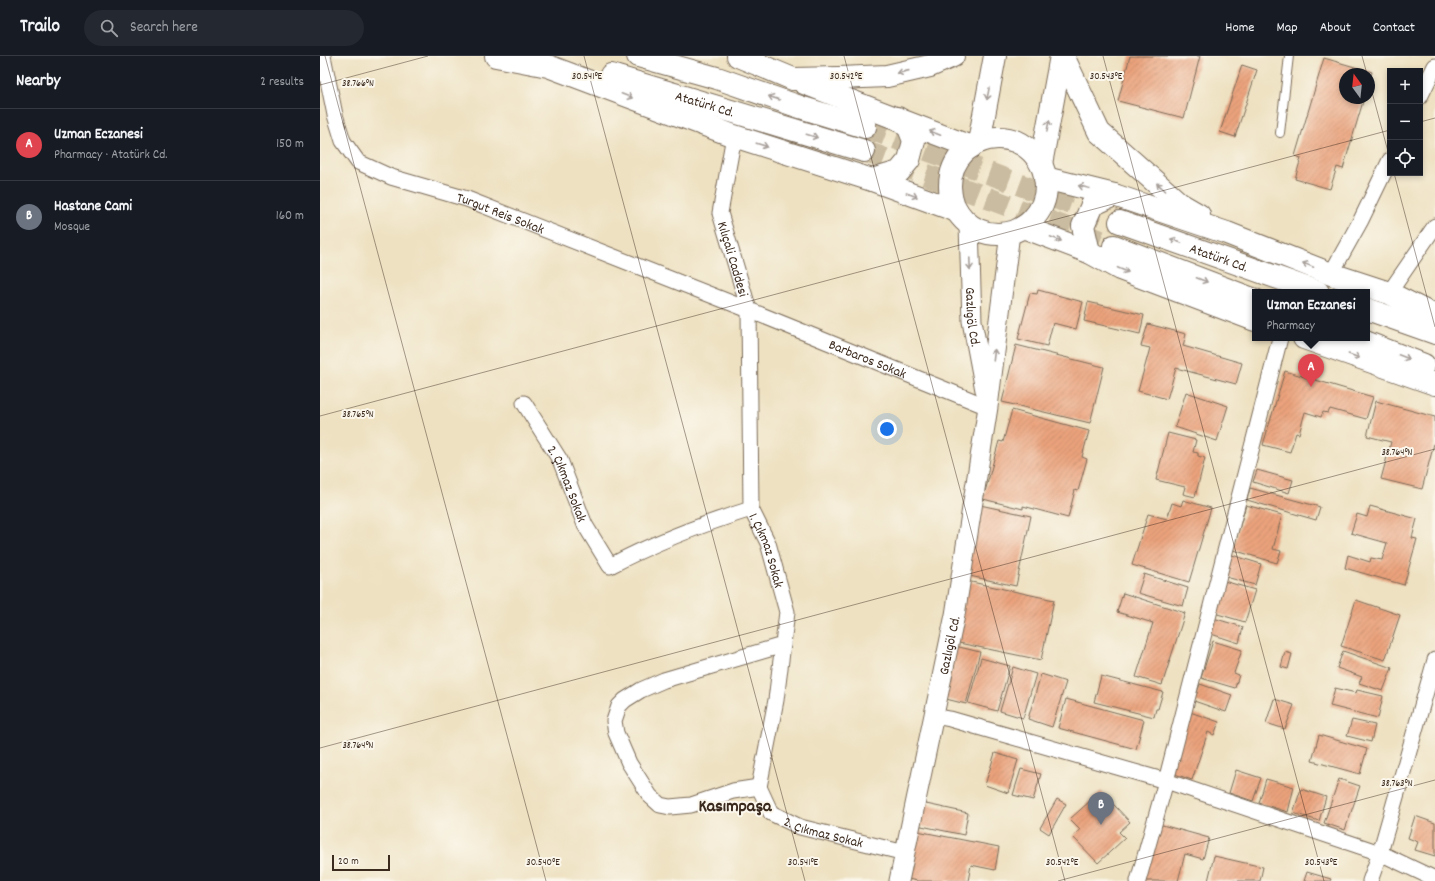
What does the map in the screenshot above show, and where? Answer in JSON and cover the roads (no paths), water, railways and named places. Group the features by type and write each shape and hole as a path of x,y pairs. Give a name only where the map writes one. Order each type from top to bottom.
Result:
{"main road":[{"path":"496,56 548,66 734,136 872,180 963,218 982,231 996,234 1017,230 1034,218 1042,206 1046,192 1043,171 1062,56"},
{"name":"Atatürk Cd.","path":"546,56 864,151"},
{"name":"Atatürk Cd.","path":"638,56 717,78 800,107 865,127"},
{"path":"738,56 793,79 975,145"},
{"path":"793,79 887,76 930,66 953,56"},
{"path":"975,145 996,56"},
{"path":"1062,56 1099,132 1180,204 1227,233"},
{"path":"872,180 899,172 909,160 914,142 909,128 898,118"},
{"path":"963,218 952,202 950,188 952,174 957,160 967,150 975,145 993,139 1007,139 1021,144 1032,153 1043,171 1227,233 1331,274 1389,293 1435,316"},
{"path":"1089,252 1083,226 1092,205 1114,195"},
{"name":"Atatürk Cd.","path":"1120,222 1310,289"},
{"path":"1017,230 1089,252 1120,269 1252,319"},
{"name":"Atatürk Cd.","path":"1114,246 1252,299"},
{"path":"1370,310 1435,333"},
{"path":"1313,341 1435,384"},
{"path":"1363,341 1435,369"}],"street":[{"name":"Turgut Reis Sokak","path":"323,56 335,115 343,141 358,162 391,177 467,199 749,310"},
{"path":"1423,91 1435,66"},
{"name":"Kılıçali Caddesi","path":"734,136 720,212 749,310"},
{"path":"1331,274 1361,220 1387,166"},
{"name":"Gazlıgöl Cd.","path":"963,218 972,321 988,407"},
{"path":"1389,293 1435,226"},
{"name":"Gazlıgöl Cd.","path":"900,881 955,615 1017,230"},
{"name":"Barbaros Sokak","path":"749,310 988,407"},
{"name":"1. Çıkmaz Sokak","path":"749,310 752,509 768,543 787,612 776,700 759,787"},
{"path":"1138,881 1166,780 1279,341"},
{"name":"2. Çıkmaz Sokak","path":"524,404 560,460 586,525 610,566 640,550 695,528 752,509"},
{"path":"759,787 733,791 691,805 670,807 660,804 650,796 629,763 616,733 614,721 619,706 625,700 641,690 664,680 783,645"},
{"path":"1370,881 1380,854 1435,660"},
{"path":"934,716 950,719 1166,780 1380,854 1435,879"},
{"name":"2. Çıkmaz Sokak","path":"759,787 771,814 800,827 905,853"}],"lane":[{"path":"1280,133 1289,56"}],"tunnel":[{"path":"865,127 1120,222"},
{"path":"864,151 1114,246"}],"place":[{"name":"Uzman Eczanesi","path":"1311,387"},
{"name":"Hastane Cami","path":"1101,825"}],"district":[{"name":"Kasımpaşa","path":"735,805"}]}
